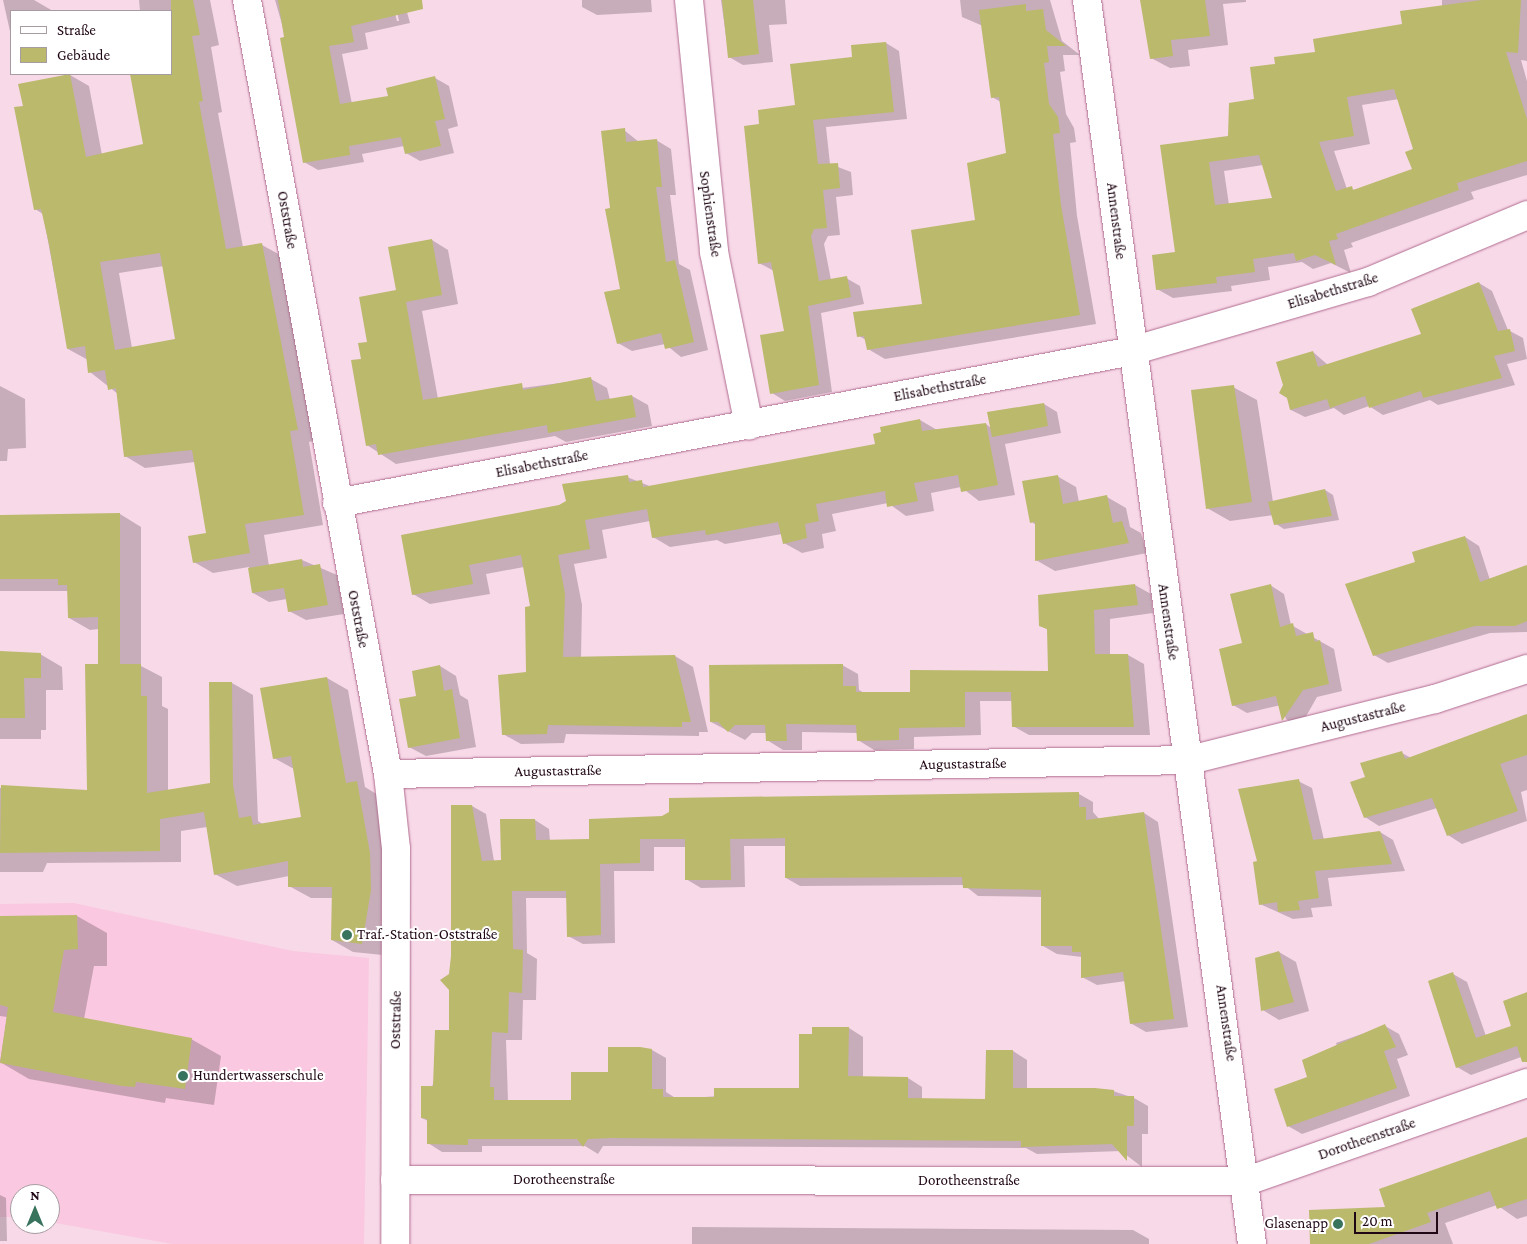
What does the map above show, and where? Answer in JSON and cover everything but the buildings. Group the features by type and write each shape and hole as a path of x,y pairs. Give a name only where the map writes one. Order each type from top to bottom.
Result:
{"street":[{"name":"Oststraße","path":"247,0 337,503 388,774 396,849 395,1244"},
{"name":"Sophienstraße","path":"688,0 714,252 748,425"},
{"name":"Annenstraße","path":"1088,0 1132,351 1247,1181 1252,1244"},
{"name":"Elisabethstraße","path":"337,503 1132,351 1368,282 1527,215"},
{"name":"Augustastraße","path":"388,774 1190,760 1435,700 1527,669"},
{"name":"Dorotheenstraße","path":"395,1180 1247,1181 1527,1083"}],"shaded area":[{"name":"Hundertwasserschule","path":"74,903 293,951 369,958 364,1244 172,1244 60,1224 60,1184 10,1184 10,1217 0,1217 0,904"}],"place":[{"name":"Traf.-Station-Oststraße","path":"347,935"},
{"name":"Hundertwasserschule","path":"183,1076"},
{"name":"Glasenapp","path":"1338,1224"}]}
